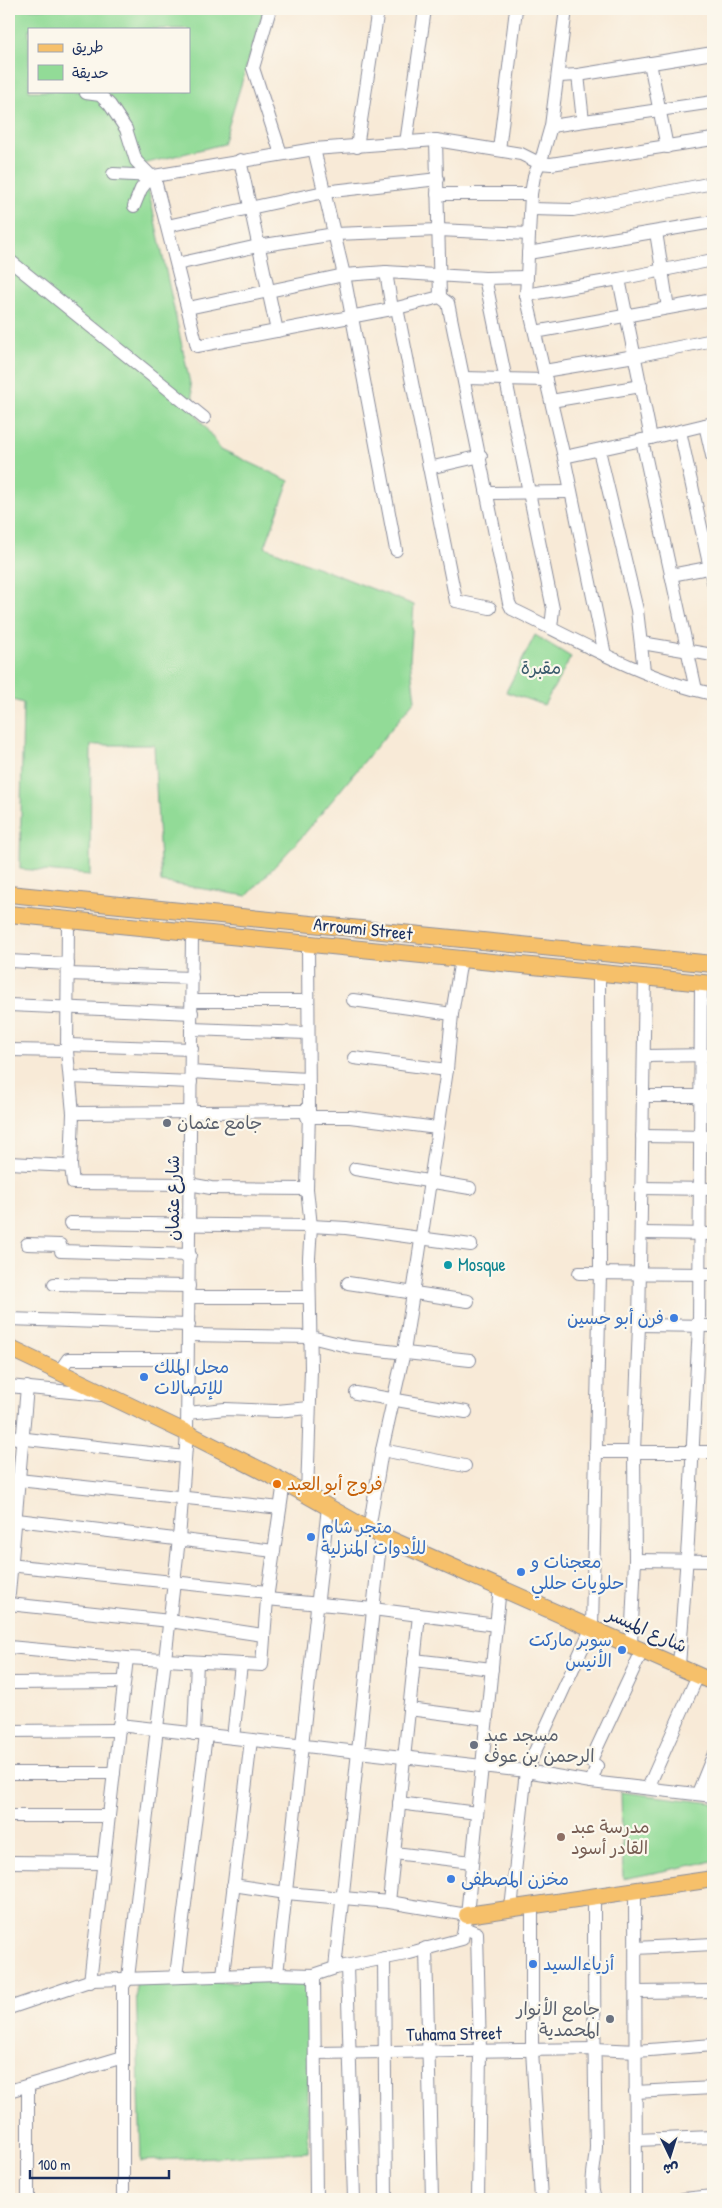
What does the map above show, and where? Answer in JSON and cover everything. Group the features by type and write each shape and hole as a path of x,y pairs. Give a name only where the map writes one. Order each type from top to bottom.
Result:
{"main road":[{"name":"Arroumi Street","path":"9,894 713,964"},
{"name":"Arroumi Street","path":"9,914 707,984"},
{"name":"شارع الميسر","path":"9,1348 187,1433 284,1482 375,1532 713,1682"},
{"path":"466,1922 511,1909 713,1880"}],"street":[{"path":"270,9 253,68 281,154"},
{"path":"357,147 378,9"},
{"path":"406,142 425,9"},
{"path":"499,150 516,9"},
{"path":"566,9 552,126 534,176 531,194 526,295 564,457 605,655"},
{"path":"559,76 578,75 713,52"},
{"path":"650,63 667,147"},
{"path":"578,75 583,121"},
{"path":"86,93 100,95 110,105 126,129 136,161 152,176 167,226 197,346 395,309 440,297"},
{"path":"552,126 713,102"},
{"path":"113,174 152,176 314,149 436,140 521,154 539,163 551,164 713,139"},
{"path":"436,140 440,297 448,303 488,492 509,603 512,609 605,655 696,690 713,694"},
{"path":"314,149 344,275 396,550"},
{"path":"240,160 277,330"},
{"path":"134,206 141,189 152,176"},
{"path":"167,226 324,192 438,179"},
{"path":"531,209 573,210 713,183"},
{"path":"437,194 531,194"},
{"path":"528,253 713,222"},
{"path":"177,264 258,246 335,234 438,230 529,234"},
{"path":"656,232 668,308"},
{"path":"9,260 204,418"},
{"path":"526,295 713,260"},
{"path":"188,308 344,275 386,272 485,278 527,277"},
{"path":"386,272 430,468 456,601 490,608"},
{"path":"485,278 553,609 551,628"},
{"path":"619,279 640,386 647,439 671,575 696,690"},
{"path":"535,332 713,300"},
{"path":"464,378 505,379 545,376 713,340"},
{"path":"551,401 640,386"},
{"path":"564,457 709,424 713,460"},
{"path":"680,431 712,568 713,582"},
{"path":"599,450 636,610 642,643 644,671"},
{"path":"430,468 480,456"},
{"path":"488,492 571,492"},
{"path":"671,575 712,568"},
{"path":"642,643 713,655"},
{"path":"68,920 68,1048 73,1113 71,1166 73,1183 190,1184 221,1188 307,1189"},
{"name":"شارع عثمان","path":"123,2199 123,1986 128,1978 164,1660 170,1622 179,1540 187,1433 192,932"},
{"path":"307,1495 311,1337 309,1297 311,1226 307,1189 308,944"},
{"path":"354,2199 350,2053 341,1967 342,1898 373,1609 375,1532 382,1450 404,1352 447,1070 452,1014 461,959"},
{"path":"9,961 68,969 192,978"},
{"path":"511,1909 526,1771 592,1627 600,1273 599,973"},
{"path":"591,1782 597,1766 591,1762 593,1756 637,1648 634,1451 639,1325 645,978"},
{"path":"679,1666 699,1325 700,1137 707,1096 707,984"},
{"path":"353,1000 452,1014"},
{"path":"9,1005 68,1008 192,1007 307,1001"},
{"path":"192,1029 308,1033"},
{"path":"9,1050 68,1048 192,1049"},
{"path":"644,1056 707,1055"},
{"path":"354,1058 447,1070"},
{"path":"70,1077 307,1079"},
{"path":"643,1096 707,1096"},
{"path":"73,1113 191,1112 308,1114 350,1117 437,1128"},
{"path":"642,1136 713,1137"},
{"path":"9,1163 71,1166"},
{"path":"355,1170 430,1180 470,1188"},
{"path":"641,1188 713,1189"},
{"path":"70,1223 311,1226 471,1245"},
{"path":"641,1233 713,1234"},
{"path":"27,1244 60,1245 61,1251 190,1255"},
{"path":"579,1273 713,1274"},
{"path":"348,1283 468,1301"},
{"path":"54,1284 309,1297"},
{"path":"9,1319 311,1337 351,1347 470,1360"},
{"path":"639,1325 713,1326"},
{"path":"59,1372 68,1359 187,1359"},
{"path":"9,1386 110,1396"},
{"path":"9,1594 14,1479 23,1438 27,1388"},
{"path":"356,1393 466,1412"},
{"path":"188,1413 225,1409 277,1411 309,1408"},
{"path":"9,1437 185,1458"},
{"path":"382,1450 466,1466"},
{"path":"595,1452 713,1452"},
{"path":"14,1479 280,1508"},
{"path":"9,1647 127,1658 262,1665 267,1595 284,1482"},
{"path":"277,1974 328,1507"},
{"path":"12,1519 274,1550"},
{"path":"635,1560 713,1561"},
{"path":"10,1565 174,1582 316,1604 373,1609 496,1625"},
{"path":"9,2008 92,1980 176,1976 314,1975 462,1939 466,1922 500,1587"},
{"path":"9,1604 170,1622 263,1635"},
{"path":"389,1902 419,1615"},
{"path":"90,1982 127,1658"},
{"path":"414,1660 492,1669"},
{"path":"176,1976 200,1735 197,1662"},
{"path":"233,1738 241,1664"},
{"path":"648,1788 698,1675"},
{"path":"9,1683 124,1682"},
{"path":"409,1709 486,1720"},
{"path":"9,1731 119,1728 157,1730 526,1771 591,1782 713,1796"},
{"path":"223,1975 251,1740"},
{"path":"698,1793 713,1756"},
{"path":"9,1773 114,1773"},
{"path":"399,1802 477,1813"},
{"path":"9,1816 109,1816"},
{"path":"394,1853 472,1862"},
{"path":"9,1862 103,1863"},
{"path":"234,1884 286,1893 389,1902 466,1922 477,1933 480,2051 478,2199"},
{"path":"635,1891 637,1992 635,2092 636,2199"},
{"path":"594,1898 596,2155 593,2181 596,2199"},
{"path":"532,1906 534,1964 532,2050 541,2199"},
{"path":"636,1948 713,1944"},
{"path":"426,1948 432,2199"},
{"path":"384,1958 386,2199"},
{"path":"314,1975 316,2199"},
{"path":"637,1992 713,1991"},
{"name":"Tuhama Street","path":"315,2054 595,2049 637,2051 713,2045"},
{"path":"9,2092 123,2057"},
{"path":"28,2086 28,2199"},
{"path":"635,2092 713,2088"},
{"path":"636,2140 713,2137"},
{"path":"683,2199 713,2196"}],"green space":[{"path":"9,9 264,9 223,144 143,164 197,416 221,449 289,481 265,547 414,605 410,660 415,700 301,838 247,896 161,882 154,745 91,745 90,875 20,869 23,703 9,699"},
{"name":"مقبرة","path":"535,635 571,657 544,705 506,692"},
{"path":"621,1792 713,1803 713,1861 623,1879"},
{"path":"308,1981 308,2152 141,2161 136,1983"}],"place":[{"name":"جامع عثمان","path":"167,1123"},
{"name":"Mosque","path":"448,1265"},
{"name":"فرن أبو حسين","path":"674,1318"},
{"name":"محل الملك للإتصالات","path":"144,1377"},
{"name":"فروج أبو العبد","path":"277,1484"},
{"name":"متجر شام للأدوات المنزلية","path":"311,1537"},
{"name":"معجنات و حلويات حللي","path":"521,1572"},
{"name":"سوبر ماركت الأنيس","path":"622,1650"},
{"name":"مسجد عبد الرحمن بن عوف","path":"474,1745"},
{"name":"مدرسة عبد القادر أسود","path":"561,1837"},
{"name":"مخزن المصطفى","path":"451,1879"},
{"name":"أزياءالسيد","path":"533,1964"},
{"name":"جامع الأنوار المحمدية","path":"610,2019"}]}
